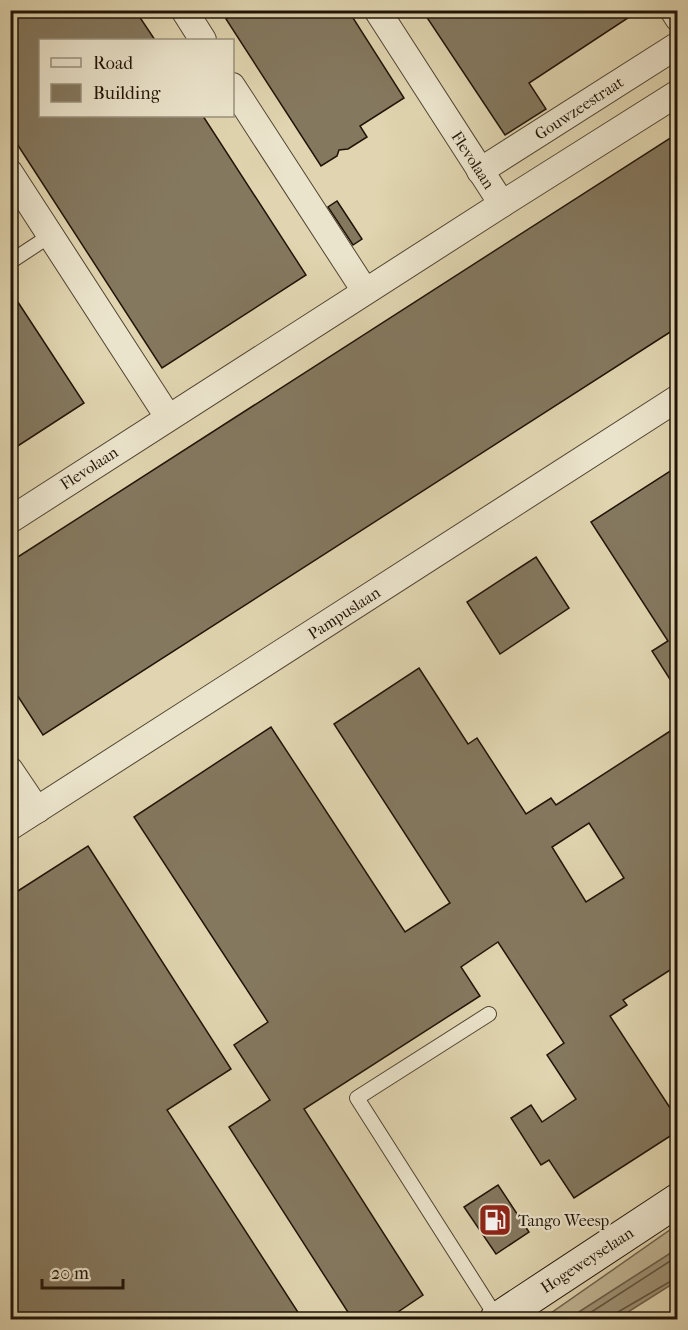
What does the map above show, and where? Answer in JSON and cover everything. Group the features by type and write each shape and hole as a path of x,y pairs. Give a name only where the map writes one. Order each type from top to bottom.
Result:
{"main road":[{"name":"Hogeweyselaan","path":"497,1319 678,1200"}],"street":[{"path":"184,10 202,39"},
{"name":"Flevolaan","path":"10,519 502,204 377,10"},
{"path":"673,10 678,18"},
{"name":"Gouwzeestraat","path":"480,171 678,45"},
{"path":"234,89 365,291"},
{"path":"502,204 678,93"},
{"path":"10,173 168,417"},
{"name":"Pampuslaan","path":"10,827 678,398"},
{"path":"10,770 37,810"}],"lane":[{"path":"10,262 51,236"},
{"path":"489,1014 357,1098 497,1319"}],"shaded area":[{"path":"677,1225 677,1249 568,1319 541,1320"}],"water":[{"path":"677,1249 677,1281 617,1319 568,1319"}],"building":[{"path":"10,10 135,10 154,39 39,39 39,117 204,117 306,275 162,368 10,133"},
{"path":"240,10 348,10 404,98 360,126 367,137 348,149 339,150 337,156 321,166 226,19"},
{"path":"422,10 640,10 529,83 546,109 505,135"},
{"path":"678,133 678,327 43,735 10,684 10,562"},
{"path":"337,201 362,239 353,245 328,207"},
{"path":"10,290 84,403 10,451"},
{"path":"678,466 678,692 652,651 668,641 591,522"},
{"path":"536,557 569,608 500,654 467,602"},
{"path":"419,668 468,744 477,738 526,814 551,798 556,805 678,726 678,965 623,1000 627,1005 610,1016 678,1120 678,1131 574,1198 549,1160 541,1165 511,1118 531,1105 542,1122 576,1099 547,1055 564,1043 498,942 461,967 480,996 304,1109 423,1295 386,1320 353,1320 229,1127 270,1100 234,1045 268,1022 134,817 271,727 405,932 450,903 334,724","holes":["589,823 624,878 586,902 552,847"]},
{"path":"88,846 231,1069 167,1110 303,1320 10,1320 10,896"},
{"path":"498,1185 529,1232 496,1254 464,1207"}],"place":[{"name":"Tango Weesp","path":"495,1220"}]}
